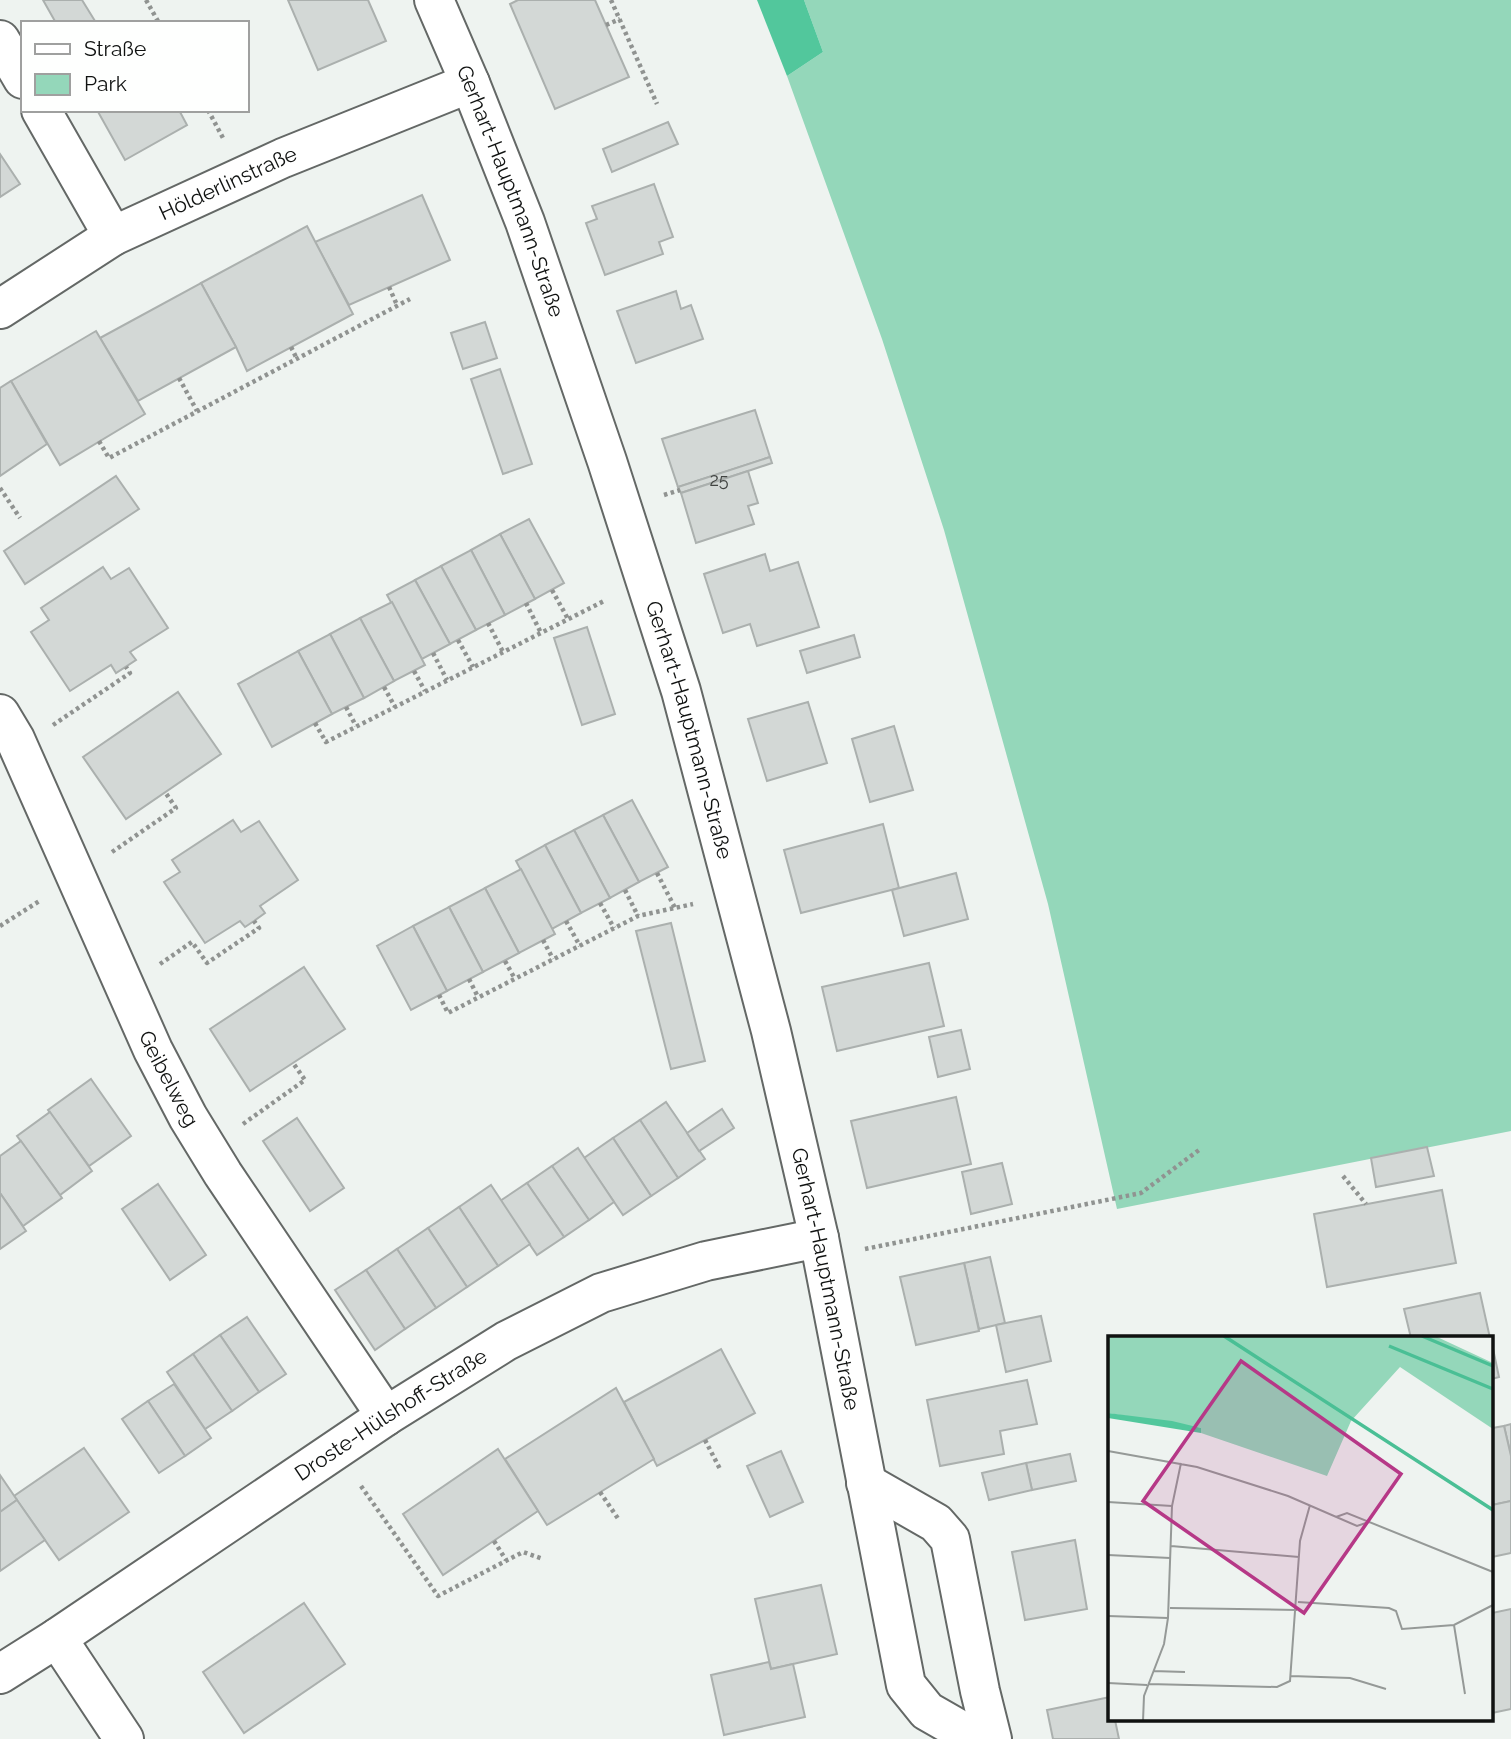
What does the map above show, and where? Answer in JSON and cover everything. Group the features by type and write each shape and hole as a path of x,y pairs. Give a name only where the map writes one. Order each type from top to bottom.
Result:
{"street":[{"name":"Gerhart-Hauptmann-Straße","path":"434,0 470,83 524,222 611,472 681,691 771,1031 820,1247 906,1685 927,1711 976,1739"},
{"path":"0,40 21,76"},
{"name":"Hölderlinstraße","path":"0,309 113,236 283,158 470,83"},
{"path":"42,112 113,236"},
{"name":"Geibelweg","path":"0,714 19,748 153,1050 188,1117 386,1416"},
{"name":"Droste-Hülshoff-Straße","path":"0,1674 386,1416 506,1341 601,1293 706,1261 820,1247"},
{"path":"866,1483 936,1523 950,1539 992,1739"},
{"path":"57,1638 124,1739"}],"path":[{"path":"146,0 158,21"},
{"path":"611,0 657,104"},
{"path":"606,25 620,19"},
{"path":"389,287 397,306"},
{"path":"99,442 109,458 410,299"},
{"path":"291,347 297,359"},
{"path":"179,378 197,411"},
{"path":"0,488 20,518"},
{"path":"315,723 326,742 645,580"},
{"path":"552,590 568,619"},
{"path":"526,603 541,633"},
{"path":"488,623 503,652"},
{"path":"458,640 473,667"},
{"path":"433,653 447,680"},
{"path":"19,748 130,673 125,667"},
{"path":"414,671 425,692"},
{"path":"384,687 395,707"},
{"path":"346,707 356,726"},
{"path":"76,877 176,808 165,792"},
{"path":"657,873 675,908"},
{"path":"625,890 638,916"},
{"path":"439,995 448,1013 638,916 735,895"},
{"path":"600,903 614,928"},
{"path":"125,987 192,942 207,963 259,928 254,921"},
{"path":"566,921 580,946"},
{"path":"543,940 553,959"},
{"path":"505,961 514,979"},
{"path":"469,979 478,997"},
{"path":"207,1149 306,1080 293,1063"},
{"path":"820,1247 846,1253 1141,1193 1199,1150"},
{"path":"1343,1176 1366,1204"},
{"path":"705,1440 720,1469"},
{"path":"336,1450 438,1596 523,1552 543,1559"},
{"path":"600,1492 619,1520"},
{"path":"494,1541 506,1560"}],"green space":[{"path":"757,0 804,0 823,52 787,76"},
{"path":"804,0 1511,0 1511,1131 1117,1209 1048,904 944,530 882,339 787,76 823,52"}],"building":[{"path":"43,0 82,0 95,21 55,21"},
{"path":"288,0 368,0 386,41 318,70"},
{"path":"518,0 595,0 629,77 555,109 510,4"},
{"path":"98,112 180,112 187,125 125,160"},
{"path":"668,122 678,144 612,172 603,149"},
{"path":"0,154 20,184 0,197"},
{"path":"654,184 673,237 659,242 663,254 605,275 586,223 597,219 592,206"},
{"path":"422,195 450,260 349,305 315,242"},
{"path":"307,226 353,314 247,371 201,283"},
{"path":"201,283 236,347 138,401 100,338"},
{"path":"676,291 681,309 691,305 703,339 636,363 617,311"},
{"path":"485,322 497,358 463,369 451,333"},
{"path":"96,331 145,414 60,465 11,381"},
{"path":"500,369 532,464 503,474 471,379"},
{"path":"11,381 47,444 0,476 0,388"},
{"path":"755,410 770,457 678,487 662,439"},
{"path":"770,457 772,463 681,493 678,487"},
{"path":"748,471 758,503 748,506 754,524 696,543 681,493"},
{"path":"116,476 139,509 25,584 4,551"},
{"path":"529,519 564,583 535,599 500,534"},
{"path":"500,534 535,599 505,615 471,550"},
{"path":"471,550 505,615 476,630 441,566"},
{"path":"765,554 770,571 798,562 819,627 757,646 750,624 723,633 704,574"},
{"path":"441,566 476,630 450,644 415,580"},
{"path":"103,567 111,579 129,568 168,628 130,652 136,660 116,673 111,665 70,691 31,632 49,620 41,608"},
{"path":"415,580 450,644 422,659 387,595"},
{"path":"392,602 425,665 394,681 360,618"},
{"path":"360,618 394,681 364,698 330,634"},
{"path":"587,627 615,714 582,725 554,638"},
{"path":"330,634 364,698 332,714 298,651"},
{"path":"854,635 860,657 807,673 800,651"},
{"path":"298,651 332,714 272,747 238,684"},
{"path":"178,692 221,754 126,819 83,757"},
{"path":"808,702 827,763 767,781 748,719"},
{"path":"894,726 913,790 870,802 852,739"},
{"path":"632,800 668,867 639,882 603,815"},
{"path":"603,815 639,882 610,898 574,830"},
{"path":"233,820 241,832 259,821 298,880 260,906 265,913 254,921 245,927 240,921 205,943 164,882 180,872 172,860"},
{"path":"883,824 899,888 801,913 784,850"},
{"path":"574,830 610,898 581,913 545,845"},
{"path":"545,845 581,913 552,929 516,861"},
{"path":"521,869 555,934 519,953 485,888"},
{"path":"956,873 968,919 904,936 892,890"},
{"path":"485,888 519,953 483,972 449,907"},
{"path":"449,907 483,972 447,991 413,926"},
{"path":"671,923 705,1061 671,1069 636,931"},
{"path":"413,926 447,991 411,1010 377,946"},
{"path":"929,963 944,1026 837,1051 822,987"},
{"path":"304,967 345,1029 250,1091 210,1029"},
{"path":"961,1030 970,1069 938,1077 929,1037"},
{"path":"91,1079 131,1136 89,1166 48,1110"},
{"path":"956,1097 971,1164 867,1188 851,1121"},
{"path":"666,1102 705,1159 678,1178 640,1120"},
{"path":"722,1109 734,1128 699,1151 687,1133"},
{"path":"50,1112 92,1171 60,1195 17,1136"},
{"path":"297,1118 344,1188 310,1211 263,1141"},
{"path":"640,1120 678,1178 651,1196 613,1138"},
{"path":"613,1138 651,1196 623,1215 584,1158"},
{"path":"21,1141 62,1198 23,1226 0,1193 0,1156"},
{"path":"1427,1147 1434,1176 1376,1187 1371,1158"},
{"path":"578,1148 614,1202 589,1220 552,1166"},
{"path":"1002,1163 1012,1204 971,1214 962,1172"},
{"path":"552,1166 589,1220 564,1237 527,1183"},
{"path":"527,1183 564,1237 537,1255 500,1201"},
{"path":"158,1184 206,1255 170,1280 122,1209"},
{"path":"491,1185 530,1244 498,1266 459,1207"},
{"path":"1442,1190 1456,1263 1327,1287 1314,1214"},
{"path":"0,1193 26,1231 0,1249"},
{"path":"459,1207 498,1266 467,1287 428,1228"},
{"path":"428,1228 467,1287 436,1308 397,1249"},
{"path":"397,1249 436,1308 405,1329 366,1270"},
{"path":"990,1257 1005,1323 979,1329 964,1263"},
{"path":"964,1263 979,1331 916,1345 900,1277"},
{"path":"366,1270 405,1329 375,1350 335,1290"},
{"path":"1480,1293 1490,1336 1411,1336 1404,1309"},
{"path":"1041,1316 1051,1361 1006,1372 996,1325"},
{"path":"247,1317 286,1374 259,1392 220,1335"},
{"path":"220,1335 259,1392 232,1411 193,1354"},
{"path":"721,1349 755,1413 657,1466 624,1402"},
{"path":"1494,1353 1499,1377 1494,1378"},
{"path":"193,1354 232,1411 205,1429 167,1372"},
{"path":"1027,1380 1037,1424 1000,1431 1004,1454 940,1466 927,1400"},
{"path":"174,1384 211,1438 185,1456 148,1401"},
{"path":"616,1388 654,1459 547,1525 505,1459"},
{"path":"148,1401 185,1456 159,1473 122,1419"},
{"path":"1511,1424 1511,1456 1504,1426"},
{"path":"1504,1426 1511,1456 1511,1501 1494,1505 1494,1428"},
{"path":"84,1448 129,1512 59,1560 14,1496"},
{"path":"498,1449 538,1511 443,1575 403,1514"},
{"path":"781,1451 803,1502 770,1517 747,1466"},
{"path":"1070,1454 1076,1481 1032,1490 1026,1463"},
{"path":"1026,1463 1032,1490 989,1500 982,1473"},
{"path":"0,1475 17,1500 0,1512"},
{"path":"17,1500 45,1540 0,1571 0,1512"},
{"path":"1511,1501 1511,1553 1494,1557 1494,1505"},
{"path":"1075,1540 1087,1609 1025,1620 1012,1552"},
{"path":"821,1585 837,1654 771,1669 755,1599"},
{"path":"304,1603 345,1664 244,1733 203,1672"},
{"path":"1511,1609 1511,1709 1494,1713 1494,1613"},
{"path":"769,1662 771,1669 793,1664 805,1717 724,1735 711,1675"},
{"path":"1108,1697 1108,1722 1115,1722 1119,1739 1053,1739 1047,1710"}]}
